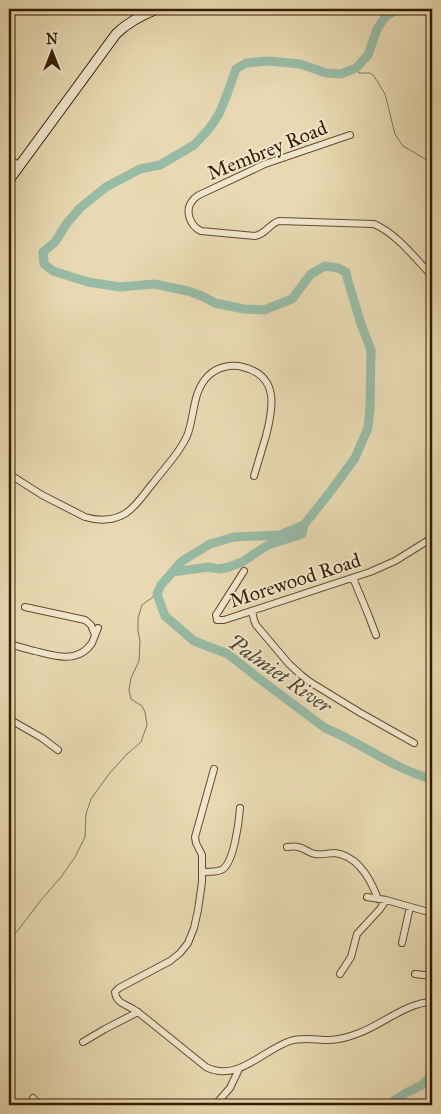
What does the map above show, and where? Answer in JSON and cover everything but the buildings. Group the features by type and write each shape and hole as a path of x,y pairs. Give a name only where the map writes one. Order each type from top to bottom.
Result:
{"street":[{"path":"9,180 116,34 132,20 157,9"},
{"name":"Membrey Road","path":"350,135 265,164 199,195 193,199 189,207 192,223 201,231 255,236 260,235 272,224 279,221 374,224 398,241 432,276"},
{"path":"9,158 19,166"},
{"path":"9,474 42,495 85,518 108,520 125,514 137,503 179,451 190,428 196,397 204,380 215,370 229,366 239,366 257,373 266,381 273,405 254,476"},
{"name":"Morewood Road","path":"244,571 218,612 216,618 218,620 224,620 370,572 432,538"},
{"path":"353,578 376,635"},
{"path":"25,606 85,620 91,625 95,635"},
{"path":"252,611 256,625 301,675 350,707 414,743"},
{"path":"9,644 50,655 68,657 79,654 87,648 92,643 98,628"},
{"path":"9,718 58,750"},
{"path":"214,769 196,837 196,843 202,855 203,872 202,890 192,933 185,948 175,958 119,988 115,992 116,999 138,1012 206,1067 223,1072 239,1069 290,1041 303,1039 331,1040 347,1037 368,1029 417,1004 432,1001"},
{"path":"203,872 219,870 227,862 236,837 240,808"},
{"path":"286,847 299,847 311,854 334,853 346,857 356,863 366,874 378,899"},
{"path":"367,897 386,900 432,913"},
{"path":"340,974 351,957 356,934 380,910 386,900"},
{"path":"402,944 410,907"},
{"path":"415,974 432,976"},
{"path":"83,1042 138,1012"},
{"path":"215,1105 230,1088 239,1069"},
{"path":"33,1098 39,1105"}],"waterway":[{"name":"Palmiet River","path":"398,9 385,17 377,29 368,55 356,68 341,74 326,73 300,64 269,61 246,63 236,69 219,114 209,129 194,145 160,165 140,169 106,187 80,208 67,223 55,242 43,252 44,264 53,271 88,282 120,287 154,284 188,291 215,303 244,309 264,310 292,299 311,274 325,266 338,268 346,272 361,324 371,350 368,428 355,458 304,525 280,535 234,537 210,544 182,561 161,585 157,594 165,616 194,641 228,654 325,728 404,769 432,779"},
{"path":"356,68 359,73 370,73 374,76 385,94 395,134 403,146 432,163"},
{"path":"172,572 209,567 219,569 229,567 242,562 268,545 302,534 304,525"},
{"path":"9,942 75,857 85,837 86,814 91,799 109,774 141,742 147,725 145,712 142,706 131,699 129,690 131,678 139,661 138,618 142,605 157,594"},
{"name":"Palmiet River","path":"387,1105 422,1085 432,1075"}]}
